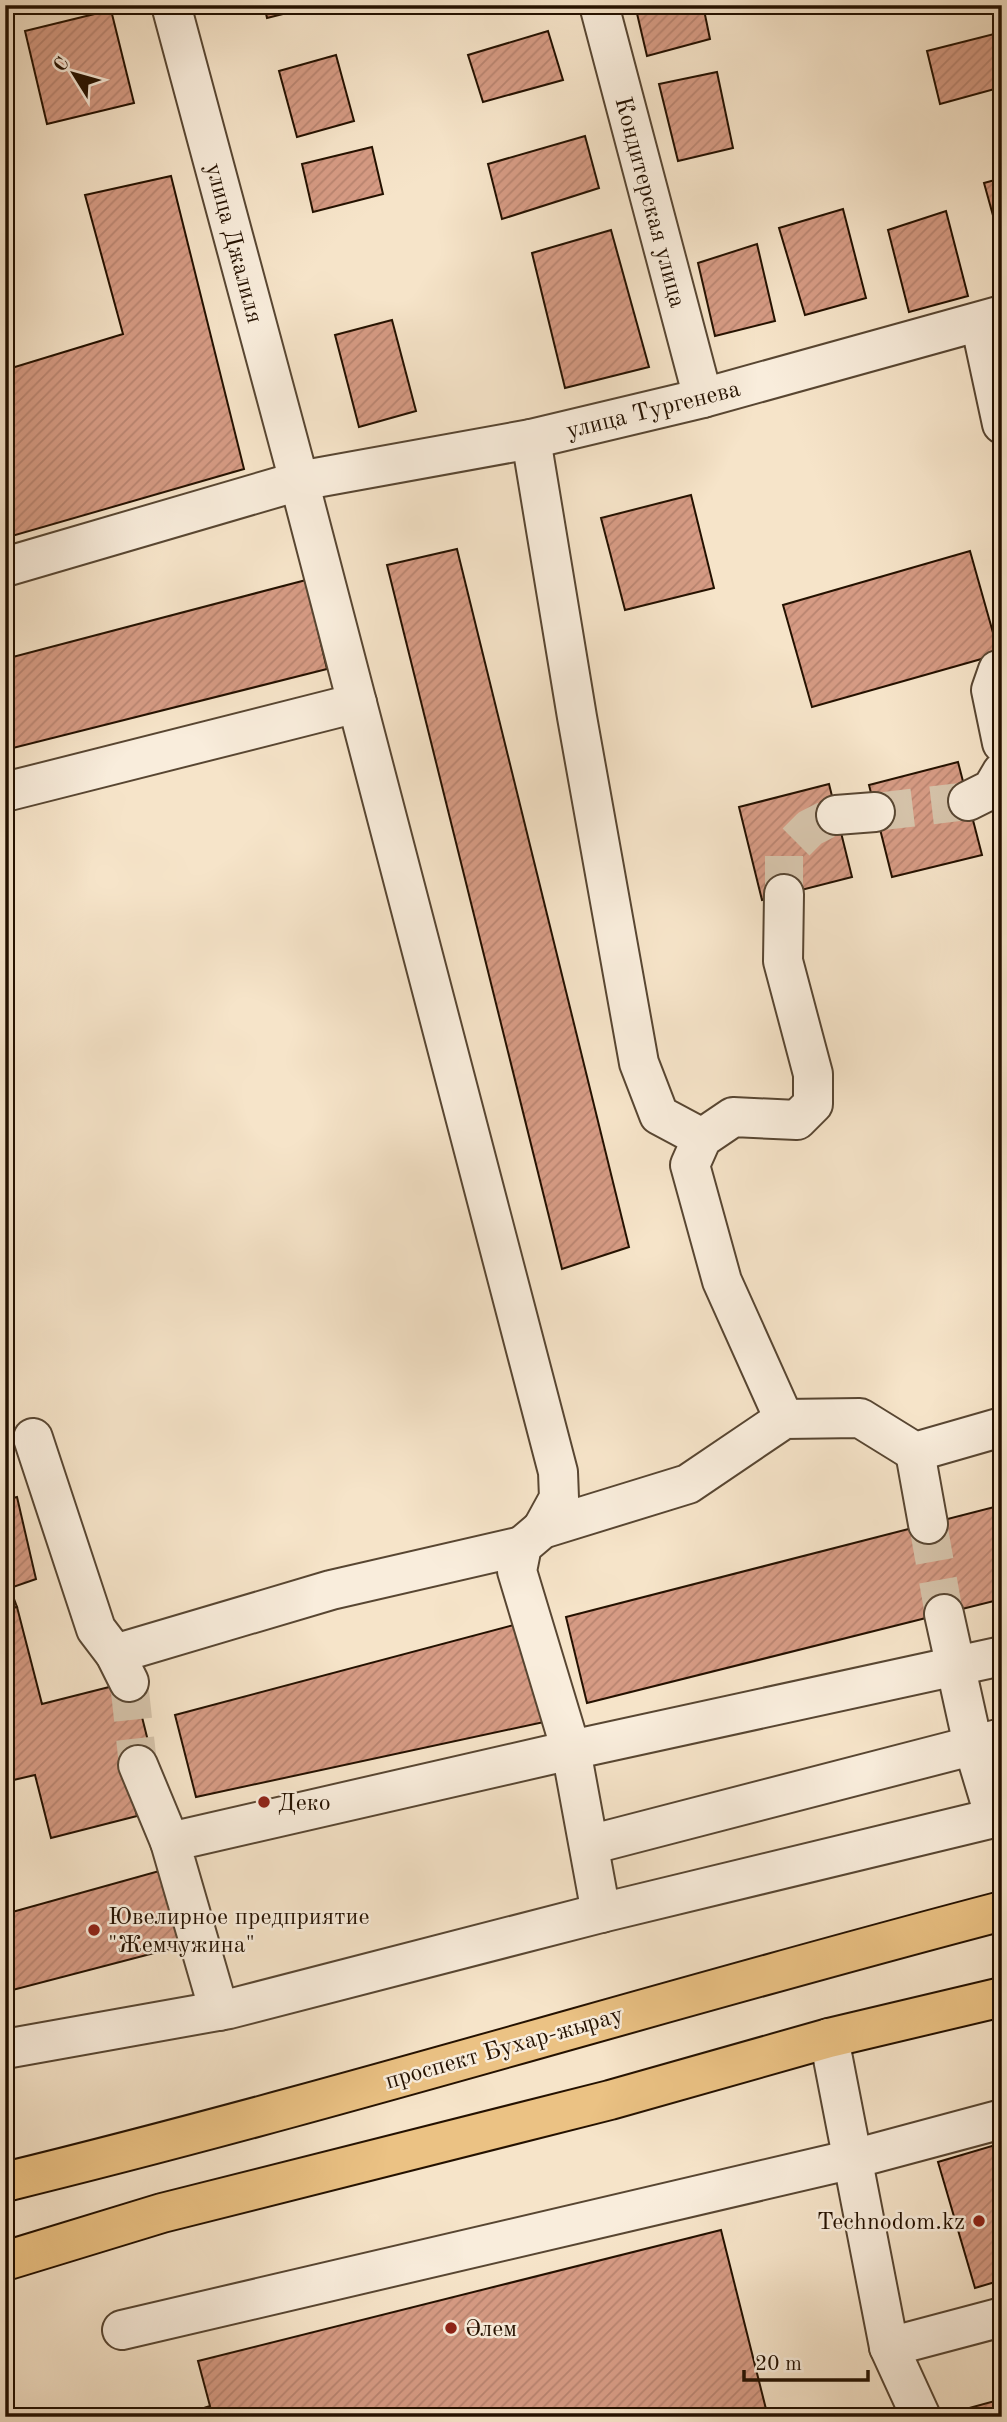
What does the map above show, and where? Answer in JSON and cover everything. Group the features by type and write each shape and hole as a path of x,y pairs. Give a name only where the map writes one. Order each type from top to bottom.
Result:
{"main road":[{"name":"проспект Бухар-жырау","path":"5,2182 157,2145 793,1966 1002,1911"},
{"path":"5,2261 162,2213 610,2099 829,2038 1002,1997"}],"street":[{"name":"улица Джалиля","path":"171,5 299,481 558,1472 559,1498 532,1538"},
{"name":"Кондитерская улица","path":"599,5 703,398"},
{"name":"улица Тургенева","path":"5,567 299,481 531,439 703,398 991,319"},
{"path":"991,319 1002,424"},
{"path":"531,439 579,731 639,1063 659,1115 702,1138"},
{"path":"1002,669 998,670 991,690 1002,743"},
{"path":"5,792 357,703"},
{"path":"968,801 992,789 1002,772"},
{"path":"836,815 875,812"},
{"path":"784,894 783,961 813,1074 813,1104 797,1120 733,1116 702,1138 690,1166 722,1281 785,1419"},
{"path":"33,1438 96,1629 122,1668 331,1590 532,1538 688,1484 785,1419 860,1418 915,1452 1002,1427"},
{"path":"915,1452 928,1524"},
{"path":"532,1538 517,1571 571,1750 601,1913"},
{"path":"5,2049 219,2011 601,1913 999,1817 987,1741 956,1667 944,1614"},
{"path":"170,1842 571,1750 1002,1656"},
{"path":"589,1845 987,1741"},
{"path":"138,1765 170,1842 219,2011"},
{"path":"829,2038 889,2347 921,2417"},
{"path":"122,2330 853,2159 1002,2119"},
{"path":"889,2347 1002,2317"}],"building":[{"path":"264,5 314,5 315,6 267,18"},
{"path":"635,5 703,5 710,39 647,56"},
{"path":"111,10 134,103 47,124 25,31"},
{"path":"548,31 563,80 483,102 468,55"},
{"path":"1002,32 1002,87 940,104 927,51"},
{"path":"336,55 354,121 297,137 279,71"},
{"path":"717,72 733,148 678,161 659,84"},
{"path":"585,136 599,188 502,219 488,164"},
{"path":"372,147 383,194 313,212 302,164"},
{"path":"171,176 244,469 5,538 5,370 123,334 85,195"},
{"path":"1002,178 1002,248 984,183"},
{"path":"843,209 866,298 805,315 779,228"},
{"path":"946,211 968,296 909,312 888,230"},
{"path":"611,230 649,367 565,388 532,253"},
{"path":"757,244 775,321 715,336 698,263"},
{"path":"392,320 416,411 359,427 335,335"},
{"path":"691,495 714,588 625,610 601,518"},
{"path":"457,549 629,1247 562,1269 387,565"},
{"path":"970,551 999,654 812,707 783,605"},
{"path":"306,580 327,669 5,750 5,659"},
{"path":"958,762 982,855 892,877 869,785"},
{"path":"829,784 852,877 762,900 739,807"},
{"path":"17,1497 36,1579 10,1588 17,1607 5,1610 5,1500"},
{"path":"1002,1505 1002,1599 587,1703 566,1617"},
{"path":"17,1607 42,1704 133,1681 153,1761 124,1768 137,1816 51,1838 35,1775 5,1782 5,1610"},
{"path":"529,1621 558,1719 196,1797 175,1715"},
{"name":"Ювелирное предприятие \"Жемчужина\"","path":"170,1868 185,1945 5,1992 5,1914"},
{"name":"Technodom.kz","path":"1002,2143 1002,2280 975,2288 938,2162"},
{"path":"721,2230 768,2417 203,2417 201,2409 210,2406 198,2361"},
{"path":"1002,2399 1002,2417 964,2417 962,2410"}],"tunnel":[{"path":"875,812 968,801"},
{"path":"784,894 784,854 810,828 836,815"},
{"path":"928,1524 944,1614"},
{"path":"129,1682 138,1765"}],"place":[{"name":"Деко","path":"264,1802"},
{"name":"Ювелирное предприятие \"Жемчужина\"","path":"94,1930"},
{"name":"Technodom.kz","path":"979,2221"},
{"name":"Әлем","path":"451,2328"}]}
